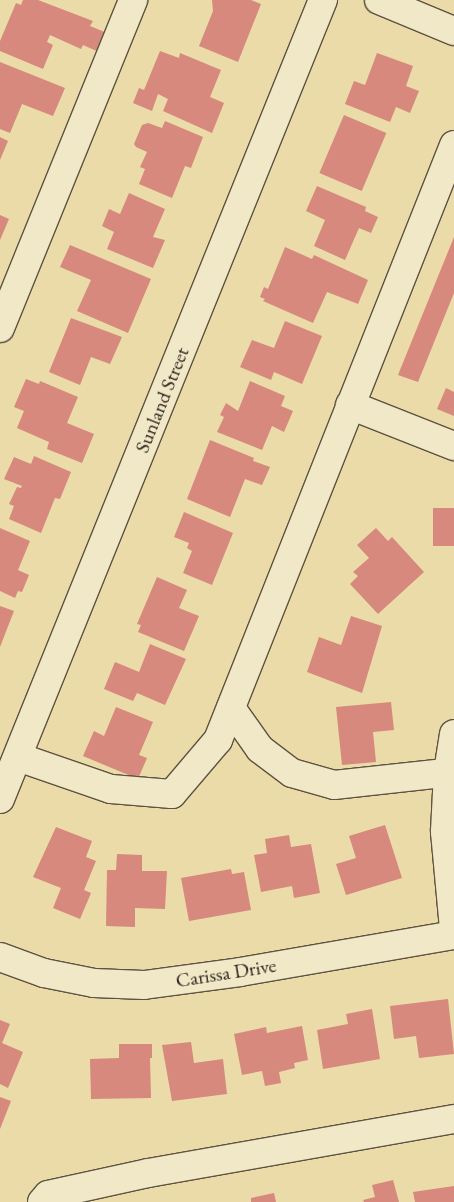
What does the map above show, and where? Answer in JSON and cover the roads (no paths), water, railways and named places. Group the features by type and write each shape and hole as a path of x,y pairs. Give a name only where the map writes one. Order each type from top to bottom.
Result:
{"street":[{"path":"0,328 133,0"},
{"name":"Sunland Street","path":"0,799 323,0"},
{"path":"379,0 454,31"},
{"path":"18,757 111,789 172,794 218,740 454,145"},
{"path":"350,405 454,446"},
{"path":"231,708 260,749 292,773 334,785 451,772"},
{"path":"454,734 445,832 454,929"},
{"name":"Carissa Drive","path":"0,957 44,973 94,983 144,985 240,972 454,934"},
{"path":"42,1202 48,1195 148,1173 454,1119"}]}
